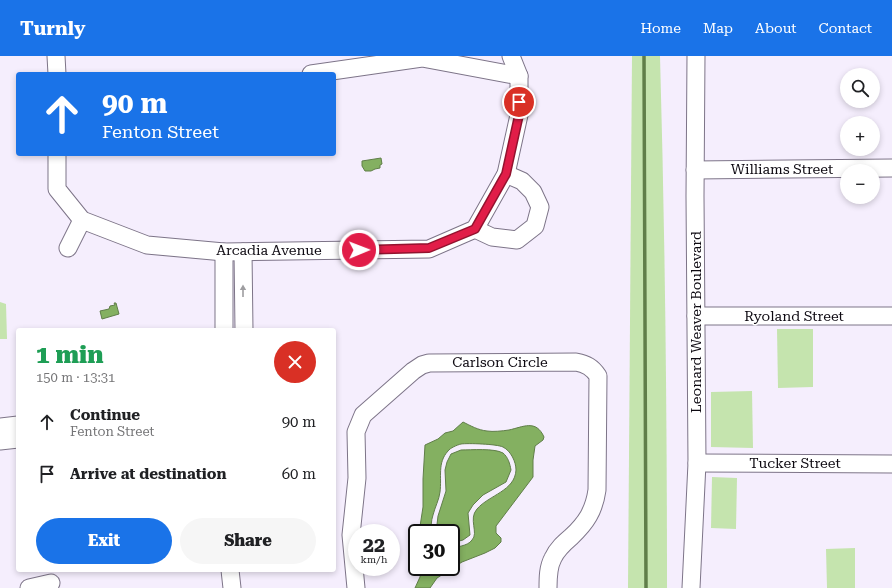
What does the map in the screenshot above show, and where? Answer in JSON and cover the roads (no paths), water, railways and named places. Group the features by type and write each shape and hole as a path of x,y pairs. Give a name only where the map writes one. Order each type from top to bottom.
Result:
{"street":[{"path":"56,56 57,72"},
{"path":"506,174 522,181 533,192 540,208 535,226 517,240 492,237 475,229 506,174 519,115 519,76 511,56"},
{"name":"Leonard Weaver Boulevard","path":"691,588 697,463 695,170 696,56"},
{"path":"324,72 422,58 519,76"},
{"path":"57,156 57,189 82,220 68,248"},
{"name":"Williams Street","path":"695,170 892,168"},
{"name":"Arcadia Avenue","path":"82,220 147,245 224,252 429,248 475,229"},
{"path":"224,252 224,328"},
{"path":"243,252 244,328"},
{"name":"Ryoland Street","path":"696,316 892,316"},
{"name":"Carlson Circle","path":"356,588 351,535 357,478 356,432 363,415 413,371 422,365 429,363 576,362 589,366 598,376 596,502 590,516 559,548 553,558 549,568 548,588"},
{"path":"0,427 16,425"},
{"path":"0,441 16,439"},
{"name":"Tucker Street","path":"697,463 892,464"},
{"path":"230,572 232,588"},
{"path":"29,588 51,580"}],"waterway":[{"path":"644,56 646,588"}]}
